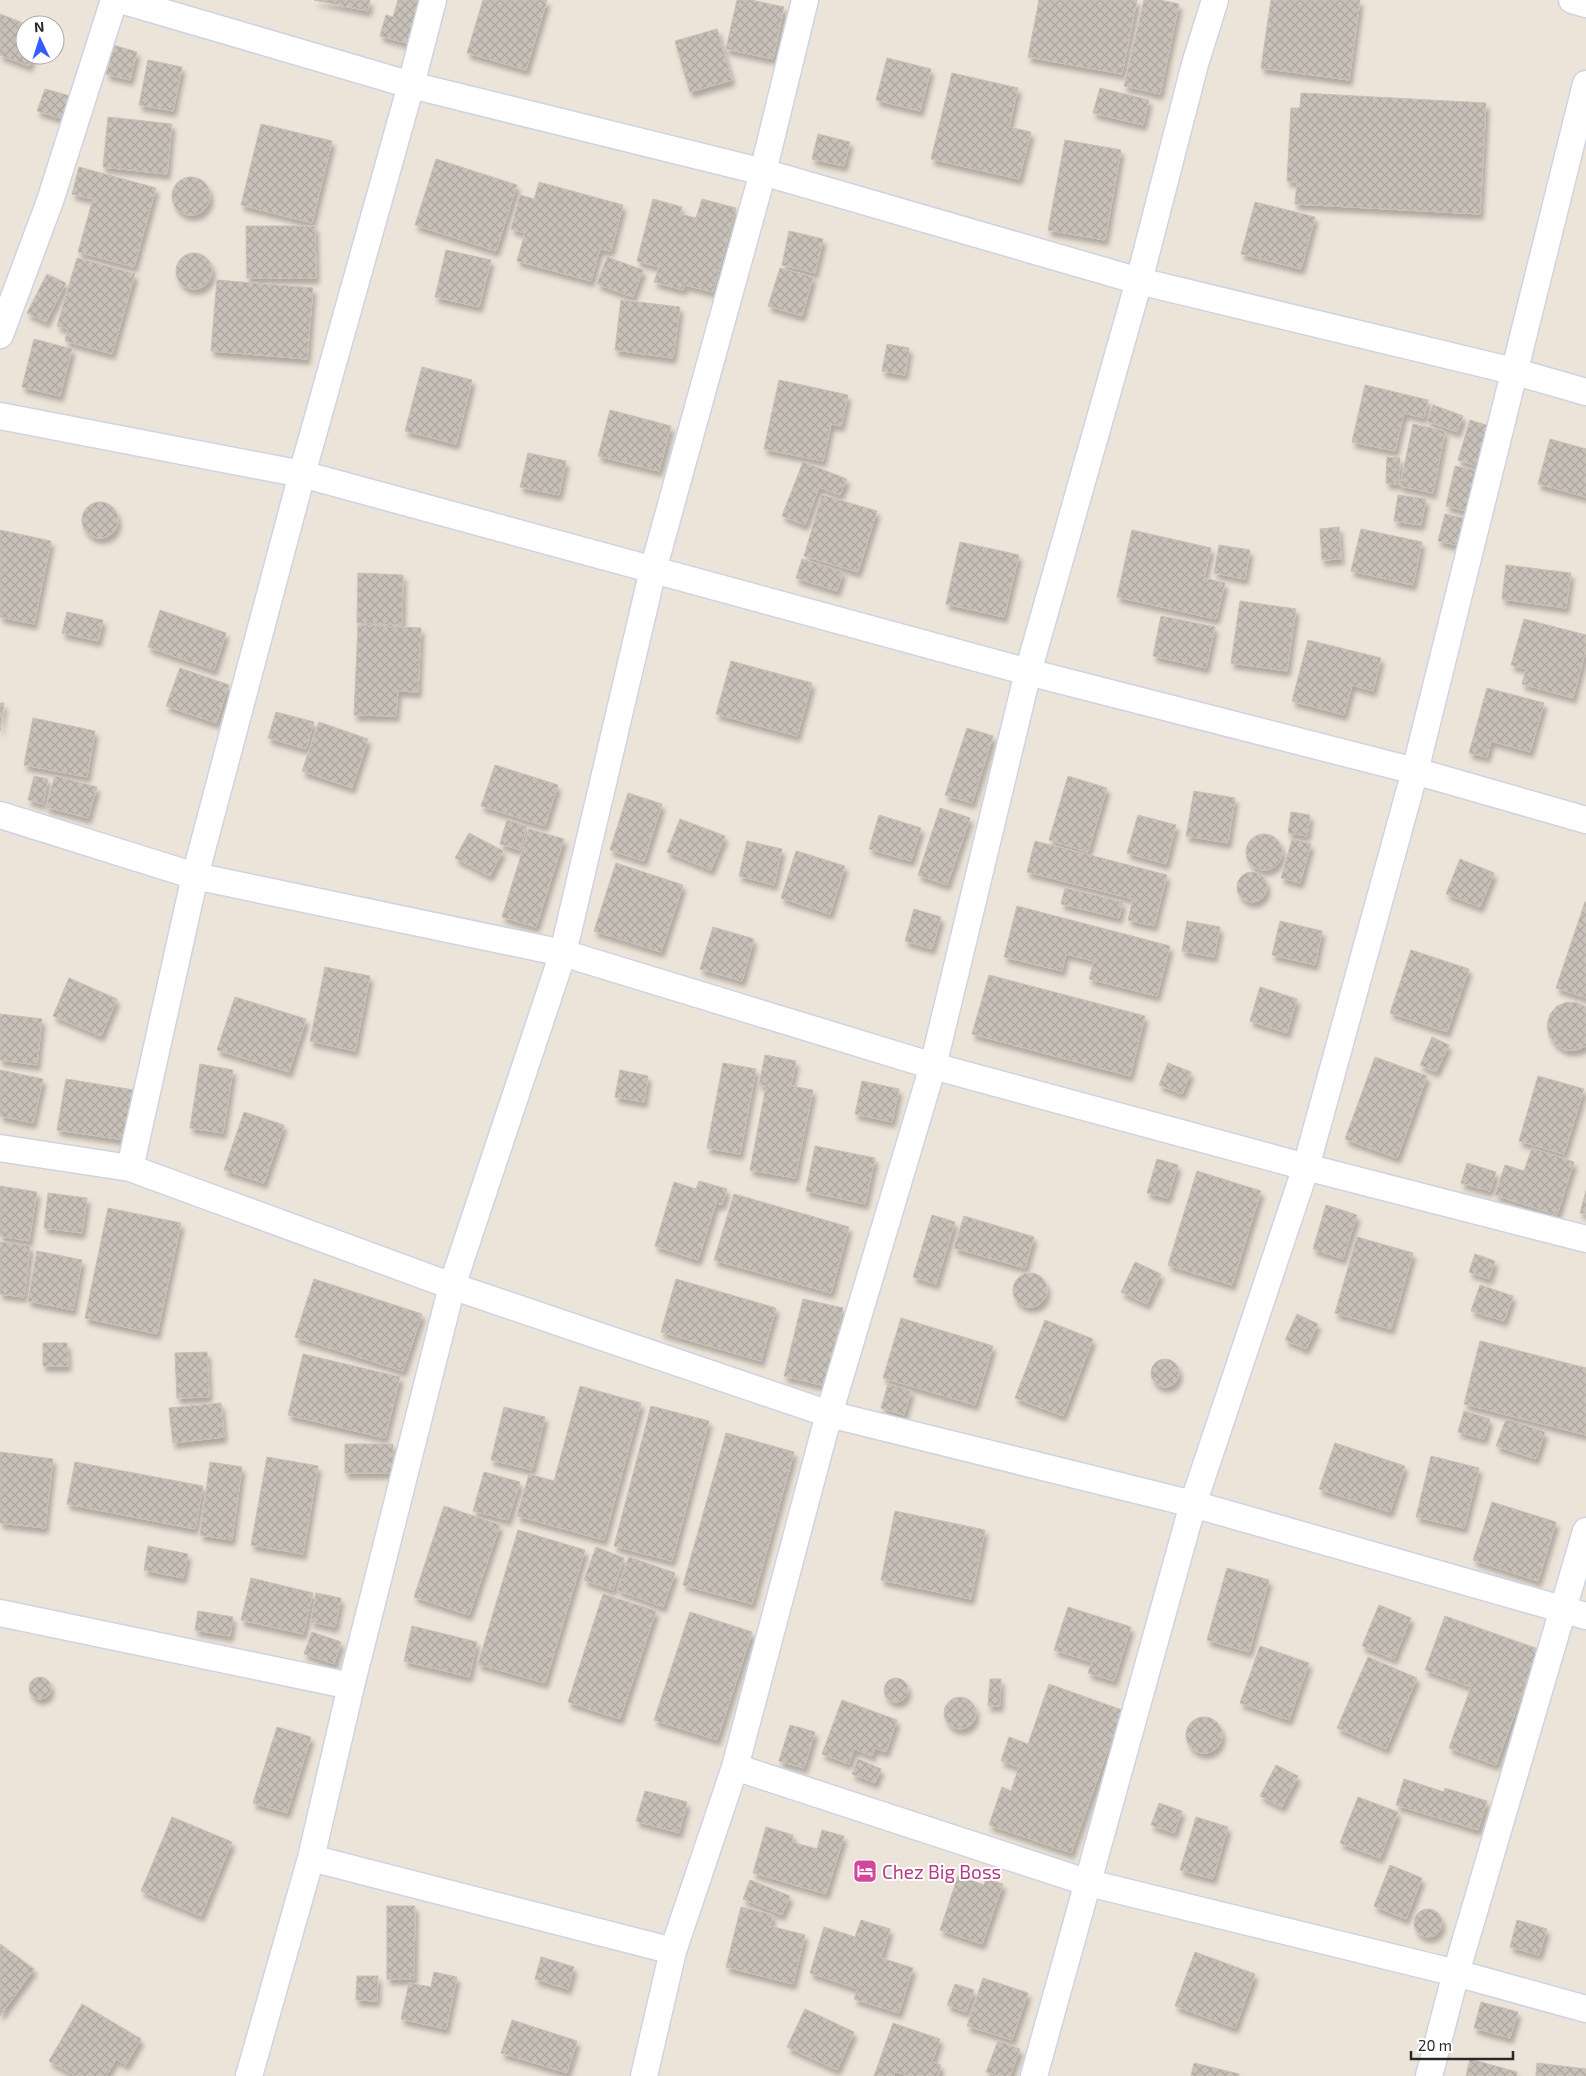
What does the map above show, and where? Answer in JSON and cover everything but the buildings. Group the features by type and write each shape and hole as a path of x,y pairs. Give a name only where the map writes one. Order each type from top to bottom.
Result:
{"street":[{"path":"0,336 50,201 114,0"},
{"path":"121,0 412,85 763,172 1139,281 1513,371 1586,392"},
{"path":"130,1168 195,876 302,474 412,85 433,0"},
{"path":"249,2076 311,1858 351,1686 452,1286 563,953 653,570 763,172 805,0"},
{"path":"644,2076 673,1950 735,1767 829,1414 933,1066 1028,672 1139,281 1195,64 1215,0"},
{"path":"1572,0 1586,4"},
{"path":"1034,2076 1193,1504 1306,1167 1415,771 1513,371 1586,84"},
{"path":"0,416 302,474 1028,672 1415,771 1586,820"},
{"path":"0,815 195,876 563,953 933,1066 1306,1167 1586,1239"},
{"path":"0,1148 130,1168 452,1286 829,1414 1193,1504 1574,1612"},
{"path":"1429,2076 1456,1973 1574,1612 1586,1531"},
{"path":"0,1612 351,1686"},
{"path":"735,1767 1089,1883 1456,1973 1586,2008"},
{"path":"311,1858 673,1950"}],"place":[{"name":"Chez Big Boss","path":"865,1871"}]}
